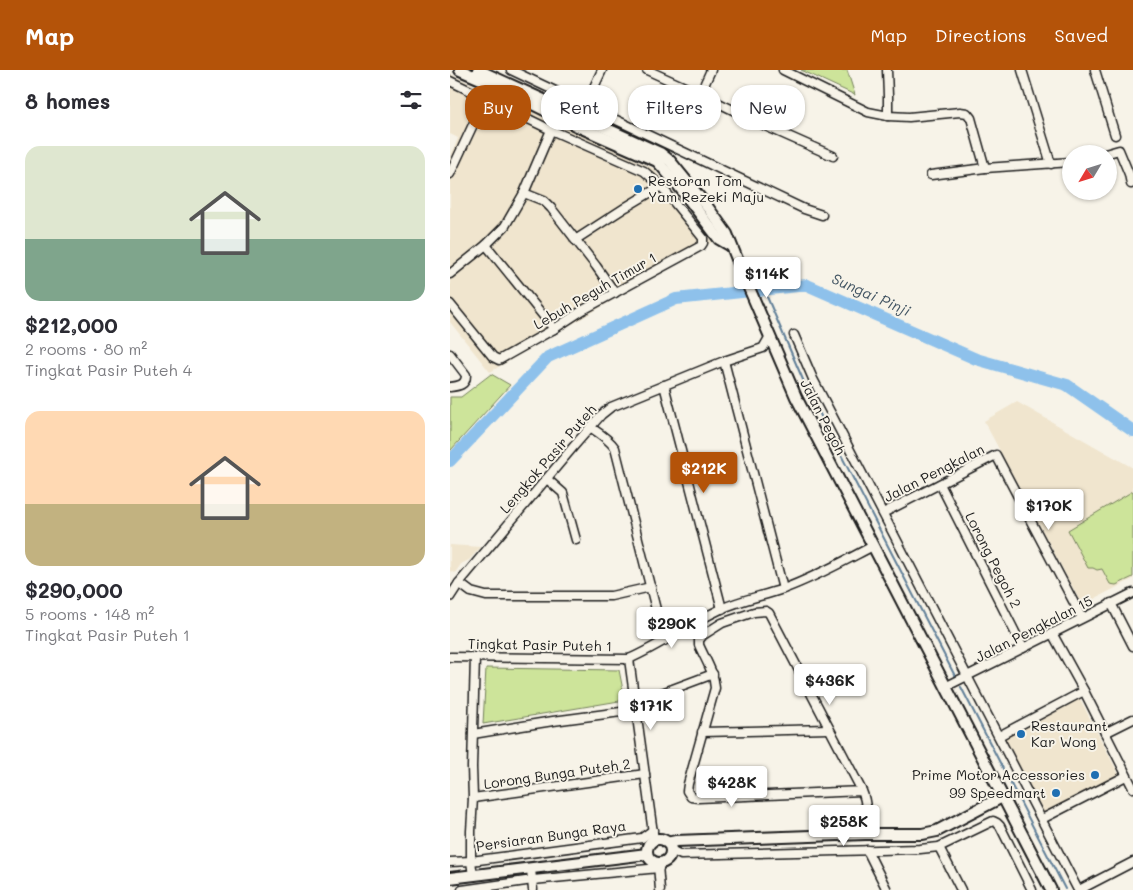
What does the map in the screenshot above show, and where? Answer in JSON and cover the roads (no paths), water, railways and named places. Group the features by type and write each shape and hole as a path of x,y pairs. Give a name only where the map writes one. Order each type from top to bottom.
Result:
{"street":[{"name":"Jalan Pegoh","path":"460,70 541,108"},
{"path":"478,70 492,84 508,84"},
{"path":"478,70 541,99"},
{"path":"511,70 543,85"},
{"path":"595,85 602,70"},
{"path":"647,70 680,85"},
{"path":"704,85 711,70"},
{"path":"783,70 868,112 888,116 909,117 967,113 972,118 985,168"},
{"path":"886,70 888,116"},
{"path":"1022,70 1051,164"},
{"path":"1095,70 1115,135"},
{"path":"450,81 465,88"},
{"path":"721,104 833,156"},
{"path":"618,120 804,209 822,215"},
{"path":"450,174 470,130"},
{"path":"450,274 486,246 505,226 524,193 552,130 638,168 661,186 575,240"},
{"name":"Jalan Pegoh","path":"588,130 657,161 720,239 731,246 796,397 1051,890"},
{"path":"592,130 596,134"},
{"path":"608,130 660,154 670,161 727,234 731,246"},
{"path":"1118,150 1129,174 1131,184"},
{"path":"930,175 985,168 1062,163"},
{"name":"Lebuh Peguh Timur 1","path":"450,304 493,357 498,360 503,358 583,310 701,246 703,238 661,186"},
{"path":"524,193 544,201 551,208 615,293"},
{"path":"486,246 554,329"},
{"path":"769,335 763,348 778,354"},
{"name":"Jalan Pegoh","path":"794,335 813,379 966,677 999,736 1079,890"},
{"name":"Lengkok Pasir Puteh","path":"450,597 458,583 590,427 611,407 724,361 763,348"},
{"path":"450,354 466,375 464,384 450,386"},
{"path":"724,361 783,589"},
{"path":"664,385 722,609"},
{"path":"590,427 615,448 664,641"},
{"name":"Jalan Pengkalan","path":"883,513 996,455 1082,618"},
{"path":"547,478 563,493 576,540"},
{"name":"Lorong Pegoh 2","path":"940,484 1024,648"},
{"name":"Tingkat Pasir Puteh 1","path":"450,657 629,659 648,651 722,609 783,589 874,546"},
{"path":"458,583 471,592 486,596 611,596 651,587"},
{"name":"Jalan Pengkalan 15","path":"946,687 1133,592"},
{"path":"1111,604 1133,646"},
{"path":"862,791 691,797 687,791 688,784 715,688 715,680 699,645 699,640 703,635 722,623 754,612 766,611 770,613 862,791 867,815 865,834"},
{"path":"1052,633 1133,788"},
{"path":"473,876 471,861 474,657"},
{"path":"629,659 654,835 681,855 939,848 993,821 997,822 1032,890"},
{"path":"654,696 712,674"},
{"path":"999,736 1084,691"},
{"path":"473,734 636,710"},
{"path":"1105,733 1133,719"},
{"path":"702,732 829,729"},
{"name":"Lorong Bunga Puteh 2","path":"473,798 645,774"},
{"path":"1042,819 1126,776"},
{"path":"986,805 991,798 995,783"},
{"path":"669,847 676,841 865,834 922,834 937,831 1002,797"},
{"path":"986,805 1001,808 1012,815"},
{"path":"654,835 648,846 647,854 658,866 660,890"},
{"name":"Persiaran Bunga Raya","path":"450,862 471,861 654,835"},
{"path":"462,890 658,866 667,860 670,855 669,847"},
{"path":"939,848 961,890"},
{"path":"867,850 887,890"},
{"name":"Persiaran Bunga Raya","path":"450,878 647,854"},
{"path":"1079,890 1133,862"},
{"path":"531,869 533,890"}],"waterway":[{"name":"Sungai Pinji","path":"450,461 548,357 676,299 807,285 976,359 1067,385 1133,431"},
{"path":"764,290 807,389 955,676"},
{"path":"961,687 1065,889"}],"place":[{"name":"Restoran Tom Yam Rezeki Maju","path":"638,189"},
{"name":"Restaurant Kar Wong","path":"1021,734"},
{"name":"Prime Motor Accessories","path":"1095,775"},
{"name":"99 Speedmart","path":"1056,793"}]}
